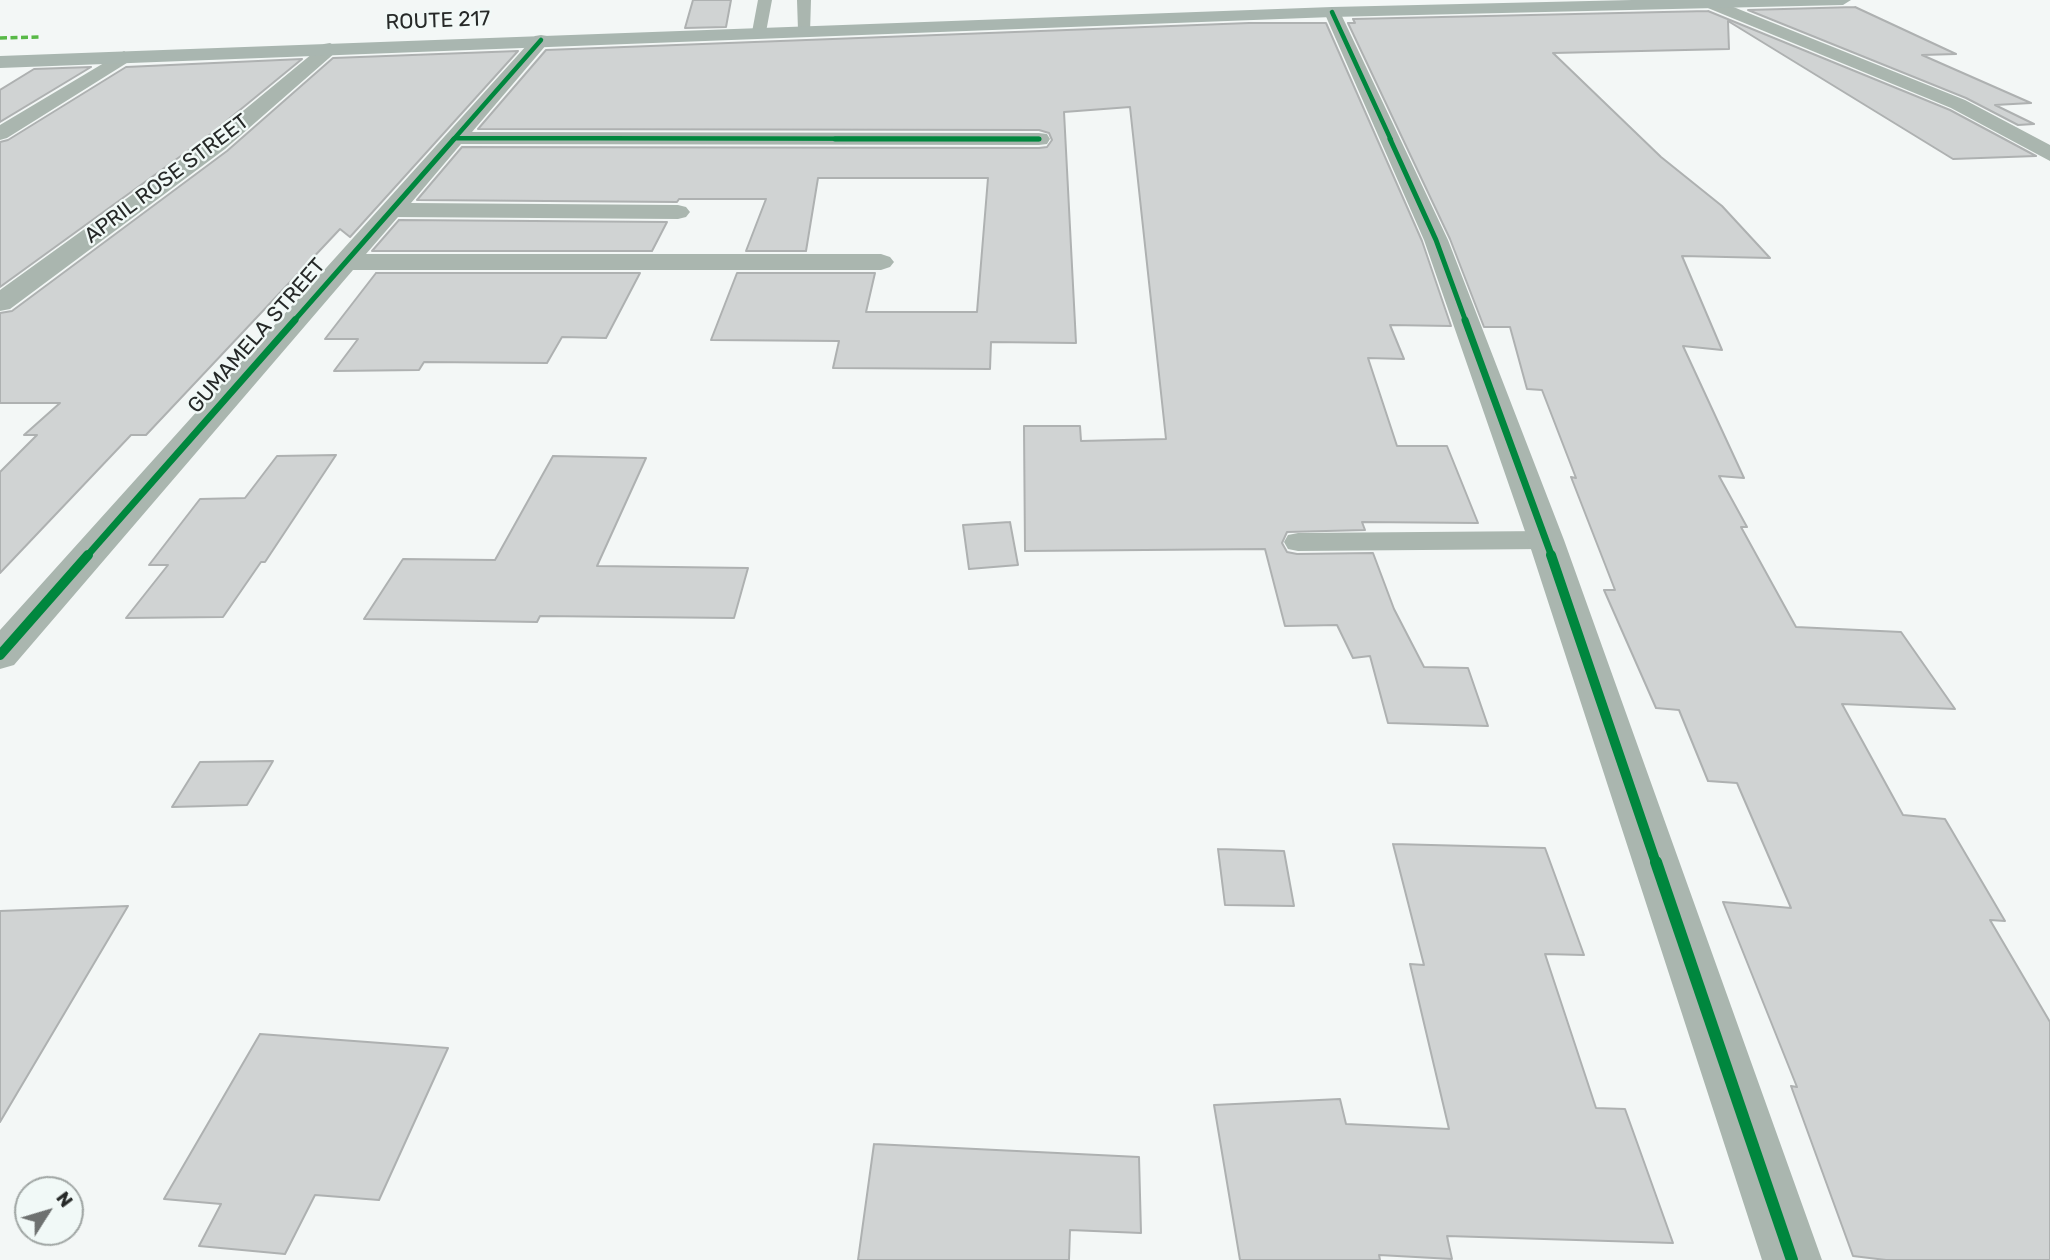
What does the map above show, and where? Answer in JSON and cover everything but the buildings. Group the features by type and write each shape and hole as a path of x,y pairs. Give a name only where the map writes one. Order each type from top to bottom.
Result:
{"main road":[{"name":"ROUTE 217","path":"0,62 1332,12 1843,0"}],"street":[{"path":"1709,3 1958,104 2050,154"},
{"path":"1332,12 1436,240 1546,540 1792,1260"},
{"name":"GUMAMELA STREET","path":"0,655 541,40"},
{"name":"APRIL ROSE STREET","path":"0,303 217,144 330,48"},
{"path":"0,134 124,57"},
{"path":"455,138 1039,139"},
{"path":"390,210 678,212"},
{"path":"344,262 881,262"}],"lane":[{"path":"759,32 765,0"},
{"path":"804,0 805,30"},
{"path":"1298,542 1546,540"}],"marked path":[{"path":"0,38 41,37"}],"cycle path":[{"path":"1332,12 1436,240 1546,540 1792,1260"},
{"path":"0,655 541,40"},
{"path":"455,138 1039,139"}]}
